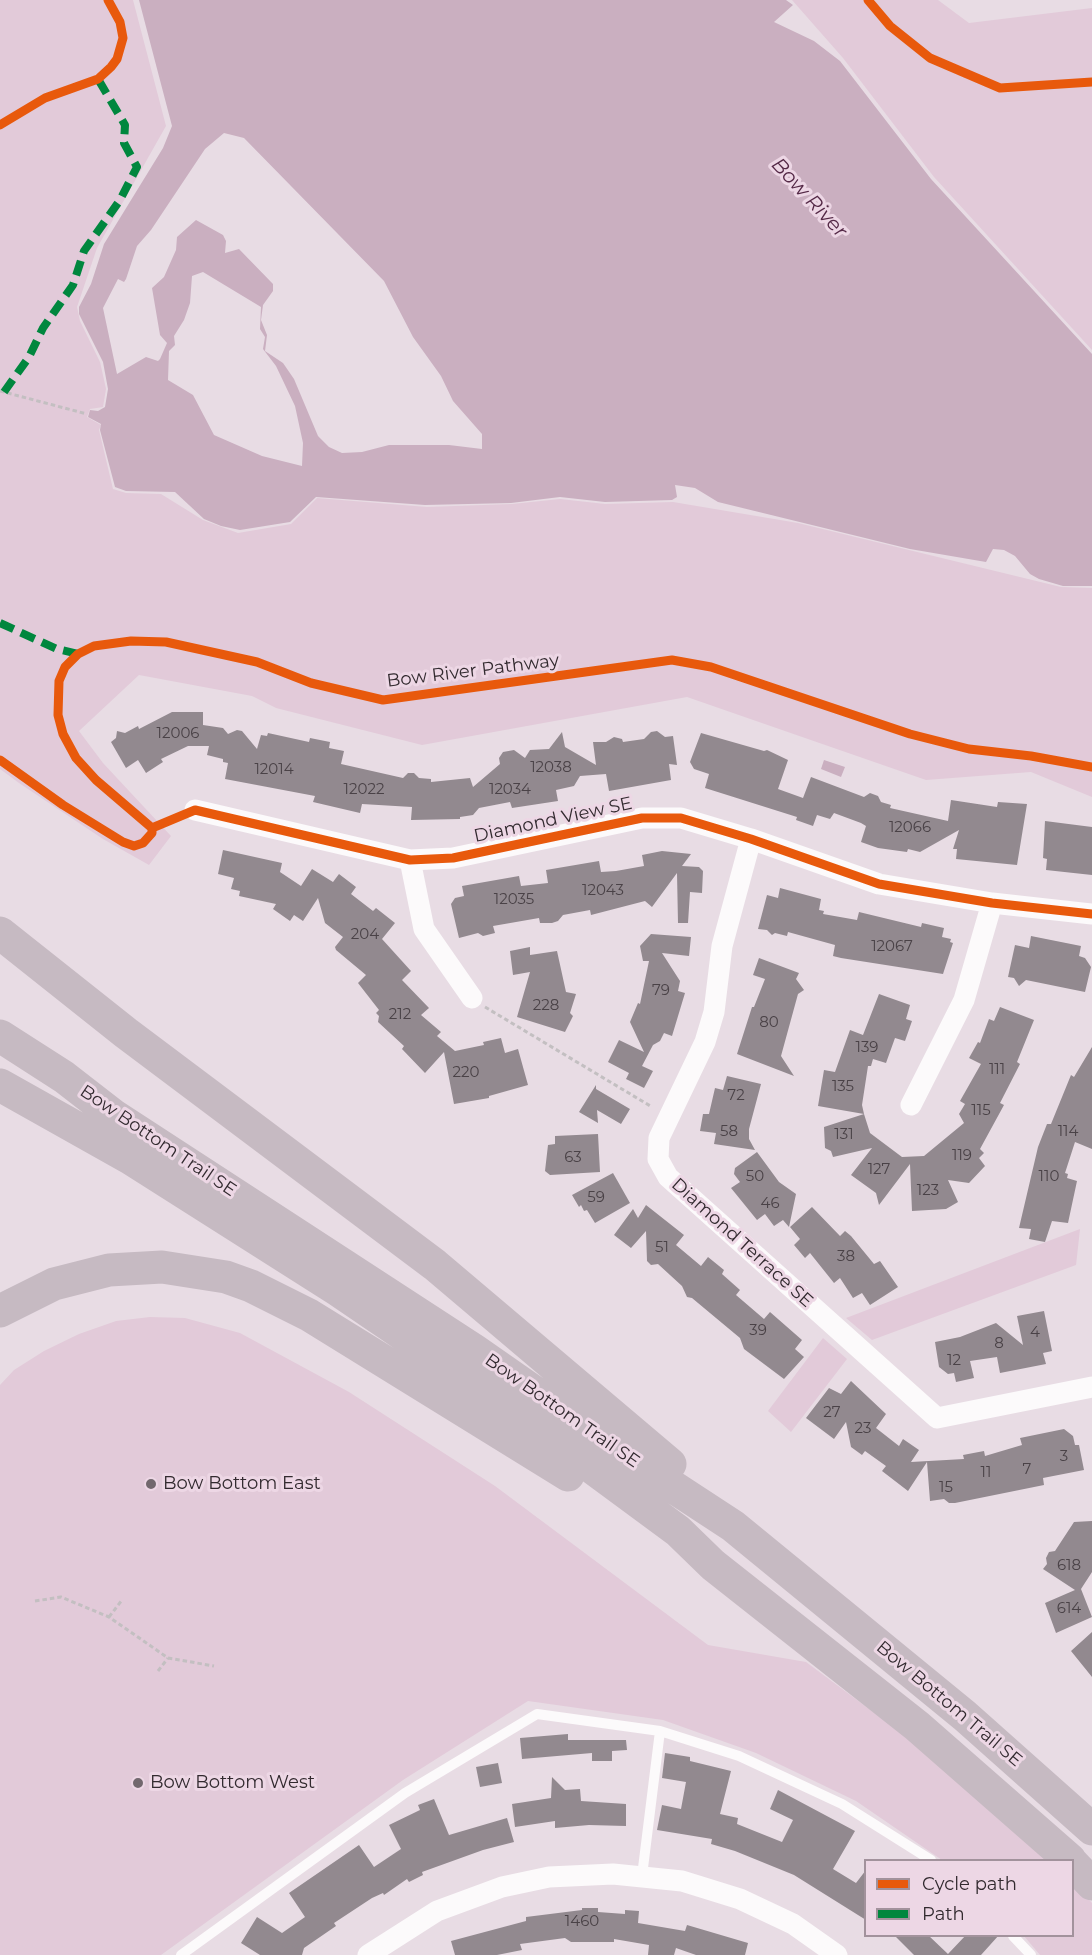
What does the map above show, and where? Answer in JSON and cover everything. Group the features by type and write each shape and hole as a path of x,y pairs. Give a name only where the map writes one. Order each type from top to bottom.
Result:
{"highway":[{"path":"0,933 126,1033 435,1265 658,1454 733,1526"},
{"name":"Bow Bottom Trail SE","path":"6,1064 64,1077 113,1115 464,1344 733,1526 965,1716 1092,1829"},
{"name":"Bow Bottom Trail SE","path":"6,1064 130,1158 357,1303 529,1421 678,1531 713,1565 917,1726 1068,1859"},
{"path":"0,1311 54,1284 80,1276 134,1267 184,1269 251,1286 309,1315 508,1436 675,1545 713,1565"},
{"name":"Bow Bottom Trail SE","path":"1074,1865 1092,1884"}],"street":[{"name":"Diamond View SE","path":"195,810 411,860 453,858 642,818 681,818 751,839 879,884 992,903 1092,914"},
{"name":"Diamond Terrace SE","path":"751,839 722,946 714,1012 705,1042 659,1138 658,1159 668,1177 937,1418 1092,1387"},
{"path":"411,860 424,929 472,998"},
{"path":"911,1105 964,1000 992,903"},
{"path":"368,1955 437,1911 502,1887 549,1877 578,1875 642,1876 682,1881 740,1899 793,1924 837,1955"}],"lane":[{"path":"184,1954 405,1793 537,1714 660,1731 739,1756 833,1800 883,1828 929,1859"},
{"path":"642,1876 660,1731"},
{"path":"1015,1937 1030,1955"}],"path":[{"path":"0,391 87,414"},
{"path":"472,998 500,1018 669,1118"},
{"path":"36,1601 61,1597 109,1617 168,1658 214,1666"},
{"path":"109,1617 122,1600"},
{"path":"158,1671 168,1658"}],"shaded area":[{"path":"0,0 133,0 166,126 97,248 77,307 80,321 100,362 106,389 103,407 90,409 87,417 101,425 99,430 113,489 126,493 161,494 203,520 238,533 291,524 317,498 427,507 512,504 560,499 605,504 673,502 798,523 1061,587 1092,588 1092,797 1031,772 926,780 687,697 422,745 276,708 252,696 139,675 79,731 103,763 171,836 149,865 103,839 19,783 0,769"},
{"path":"792,0 938,0 969,23 1092,8 1092,350 934,177 843,58"},
{"path":"1080,1229 1076,1265 872,1340 846,1318"},
{"path":"150,1317 185,1318 240,1333 349,1392 495,1486 708,1645 806,1662 896,1729 1050,1859 941,1859 856,1801 756,1753 663,1720 528,1701 403,1780 161,1955 0,1955 0,1385 14,1370 44,1351 79,1334 116,1321"},
{"path":"823,1338 847,1359 791,1432 768,1411"},
{"path":"1074,1884 1092,1903 1092,1955 1040,1955 1025,1937 1074,1937"}],"water":[{"name":"Bow River","path":"139,0 786,0 793,5 774,22 814,41 840,61 931,179 1092,354 1092,586 1063,586 1039,579 1030,574 1015,556 1004,550 993,549 986,562 910,549 718,502 695,488 675,485 677,497 672,500 605,502 560,497 511,503 425,505 316,497 290,522 240,530 204,519 175,492 126,491 115,487 100,430 101,424 88,417 90,410 98,411 105,407 108,389 103,362 79,314 79,307 91,284 104,244 163,148 172,126","holes":["224,133 244,138 384,281 413,337 441,376 453,401 482,434 482,449 449,445 389,445 362,452 342,453 329,447 318,436 294,379 283,363 265,351 267,335 261,320 263,305 273,291 273,284 239,249 225,253 226,241 223,235 196,220 177,237 176,250 164,277 152,288 160,335 167,343 160,359 158,361 146,357 117,374 103,308 118,279 124,282 126,279 137,246 151,230 205,149","203,272 261,307 260,329 265,337 263,349 276,366 295,406 303,443 302,466 262,456 214,435 193,395 168,380 169,351 175,345 174,336 184,320 190,303 192,276"]},
{"path":"824,760 845,767 841,777 821,769"}],"building":[{"path":"172,712 203,712 203,725 223,728 228,734 237,730 242,731 257,749 261,735 267,736 268,733 309,742 310,738 330,742 329,748 344,751 341,764 403,778 408,773 414,773 419,778 431,779 431,782 470,778 473,787 500,764 499,758 503,752 514,750 525,758 530,750 549,749 562,732 565,747 596,765 593,742 606,742 614,737 622,739 623,742 644,739 651,732 657,731 665,737 673,736 677,765 669,764 671,780 609,791 606,774 580,776 574,786 556,790 558,801 512,808 510,802 479,808 473,815 460,817 460,819 411,820 412,807 362,804 360,813 313,802 315,796 225,779 228,763 223,762 223,759 207,755 209,746 188,746 161,759 163,762 146,773 138,760 126,768 111,742 116,738 117,731 125,733 138,726 139,729"},
{"path":"701,733 767,750 788,760 778,789 803,798 811,777 864,797 870,793 878,796 881,802 891,805 890,808 948,821 951,800 997,807 998,802 1027,804 1017,865 956,859 957,849 953,849 959,830 920,852 908,849 907,852 878,848 861,842 866,826 834,813 830,819 817,815 813,826 796,820 797,817 705,788 709,774 694,769 690,762"},
{"path":"1045,821 1092,827 1092,875 1046,870 1047,859 1043,858"},
{"path":"223,850 282,863 280,872 301,886 312,869 333,882 339,874 356,887 351,894 373,911 376,908 395,923 382,939 411,971 402,980 429,1008 421,1015 441,1032 437,1036 455,1051 484,1045 483,1042 501,1038 505,1053 518,1049 528,1085 489,1096 489,1098 454,1104 444,1052 425,1073 402,1049 404,1046 378,1022 379,1016 376,1013 379,1010 358,983 366,975 336,950 335,947 343,937 325,923 318,898 303,921 294,915 290,921 273,909 276,904 239,896 240,891 231,889 234,878 218,874"},
{"path":"662,851 691,854 682,866 699,867 703,871 702,893 690,892 688,923 678,923 677,873 652,907 645,901 591,915 590,910 563,915 558,921 552,923 540,923 539,918 493,926 495,933 483,936 478,933 459,938 451,904 455,898 464,896 462,886 519,876 521,886 548,883 546,870 599,861 601,872 616,871 644,866 642,855"},
{"path":"780,888 821,899 819,910 824,911 823,914 857,920 859,912 921,927 922,923 944,928 942,937 951,939 950,942 953,943 943,974 841,958 833,956 835,945 788,932 787,936 775,933 772,935 767,930 758,929 767,895 778,898"},
{"path":"651,934 691,937 689,956 662,953 680,981 678,991 685,993 672,1036 664,1033 660,1041 653,1045 642,1066 653,1071 644,1088 626,1079 629,1073 608,1062 619,1040 644,1052 630,1022 638,1003 640,1004 649,961 643,961 640,946"},
{"path":"1031,936 1081,946 1079,956 1085,958 1091,967 1085,992 1026,980 1019,986 1014,978 1008,977 1015,945 1029,948"},
{"path":"530,947 530,955 557,951 566,992 576,994 570,1013 573,1016 565,1032 517,1017 530,972 513,975 510,951"},
{"path":"759,958 799,973 796,979 804,990 798,994 781,1056 794,1076 737,1054 752,1007 754,1007 765,979 753,975"},
{"path":"879,994 910,1005 906,1019 912,1021 905,1041 895,1038 886,1063 873,1059 871,1066 868,1066 862,1105 864,1114 818,1106 824,1070 835,1072 850,1030 863,1035"},
{"path":"1000,1007 1034,1020 1017,1062 1020,1064 1000,1103 1004,1105 980,1149 984,1153 979,1158 985,1166 969,1183 948,1180 958,1202 946,1209 912,1211 910,1164 879,1205 876,1193 851,1175 872,1148 833,1157 831,1151 825,1148 824,1127 864,1114 870,1133 902,1157 924,1156 964,1123 959,1114 965,1104 960,1101 981,1064 969,1058 978,1042 980,1043 989,1019 994,1021"},
{"path":"1092,1047 1092,1149 1075,1142 1065,1173 1068,1174 1067,1178 1077,1181 1068,1223 1052,1221 1045,1242 1029,1239 1031,1229 1019,1228 1038,1147 1047,1124 1051,1124 1071,1075 1074,1077"},
{"path":"727,1076 761,1084 749,1129 749,1139 755,1150 714,1144 716,1133 700,1131 703,1114 709,1114 715,1088 723,1090"},
{"path":"596,1085 596,1089 630,1109 621,1124 597,1110 598,1123 579,1112"},
{"path":"598,1134 600,1172 550,1175 545,1171 548,1145 555,1144 555,1136"},
{"path":"757,1152 779,1182 796,1194 789,1227 783,1220 774,1226 765,1214 757,1220 731,1188 740,1182 734,1174 735,1168"},
{"path":"613,1173 630,1203 595,1223 587,1210 584,1211 581,1205 579,1207 572,1195"},
{"path":"646,1205 684,1235 676,1245 701,1266 708,1257 724,1270 722,1274 740,1290 736,1295 764,1319 770,1312 802,1340 795,1349 804,1357 784,1379 744,1349 740,1338 692,1298 687,1297 682,1286 658,1264 651,1265 647,1261 646,1231 631,1248 614,1235 633,1209 638,1218"},
{"path":"812,1207 840,1236 845,1231 851,1236 874,1264 880,1261 898,1287 870,1305 862,1293 853,1298 840,1278 834,1283 810,1253 805,1258 794,1245 800,1239 790,1227"},
{"path":"1044,1311 1052,1351 1043,1353 1046,1364 1000,1373 997,1357 970,1361 974,1378 956,1382 954,1373 948,1374 939,1367 935,1342 960,1337 996,1323 1023,1345 1017,1316"},
{"path":"851,1381 886,1414 876,1428 899,1446 903,1439 919,1450 911,1462 964,1459 963,1455 984,1451 985,1456 1022,1445 1020,1438 1064,1429 1073,1436 1075,1445 1079,1445 1084,1470 1043,1478 1044,1485 955,1503 949,1503 944,1499 930,1501 927,1462 908,1491 882,1471 886,1466 865,1451 862,1455 851,1447 846,1422 834,1439 806,1418 829,1388 841,1394"},
{"path":"1092,1521 1092,1572 1081,1589 1092,1617 1056,1633 1045,1603 1075,1590 1043,1569 1047,1564 1046,1558 1049,1552 1055,1551 1074,1522"},
{"path":"1092,1632 1092,1677 1071,1651"},
{"path":"568,1734 568,1740 626,1740 627,1750 612,1751 612,1761 592,1761 592,1753 522,1759 520,1738"},
{"path":"665,1753 690,1757 690,1761 731,1771 720,1814 738,1818 737,1824 782,1842 793,1820 770,1809 778,1790 855,1831 833,1869 856,1883 864,1873 864,1919 794,1875 735,1851 711,1844 712,1839 657,1830 662,1805 681,1809 686,1782 662,1778"},
{"path":"498,1763 502,1783 480,1787 476,1767"},
{"path":"552,1777 565,1790 580,1789 581,1801 626,1804 626,1826 589,1825 555,1828 555,1821 515,1827 512,1804 551,1798"},
{"path":"434,1799 449,1835 507,1818 514,1842 483,1850 422,1872 423,1875 409,1882 407,1879 384,1895 383,1893 372,1898 334,1923 336,1926 304,1948 302,1955 260,1955 241,1943 257,1917 282,1933 305,1917 289,1893 359,1845 374,1867 401,1849 389,1825 420,1810 418,1805"},
{"path":"582,1908 598,1908 598,1912 625,1914 625,1910 639,1911 638,1923 685,1931 687,1925 748,1943 745,1955 696,1955 676,1948 674,1955 648,1955 649,1945 614,1939 614,1942 571,1942 565,1938 520,1944 522,1950 497,1955 455,1955 451,1941 526,1921 526,1917 582,1910"},
{"path":"896,1937 930,1937 948,1954 964,1937 997,1937 981,1955 914,1955"}],"marked path":[{"path":"4,392 29,357 43,328 73,285 84,251 120,200 137,167 124,143 125,125 98,79"},
{"path":"0,623 57,649 78,654"}],"cycle path":[{"path":"0,125 45,98 98,79 111,67 117,59 123,38 120,22 108,0"},
{"path":"868,0 890,26 930,58 1000,88 1092,82"},
{"name":"Bow River Pathway","path":"152,828 96,780 76,758 63,734 58,715 59,681 65,667 78,654 94,646 131,641 166,642 257,662 311,683 383,700 672,660 711,667 910,734 969,749 1031,756 1092,767"},
{"path":"0,760 63,805 123,842 134,846 143,843 152,833 152,828"},
{"path":"152,828 195,810 410,860 453,858 642,818 681,818 751,839 879,884 992,903 1092,914"}],"place":[{"name":"Bow Bottom East","path":"151,1484"},
{"name":"Bow Bottom West","path":"138,1783"}]}
